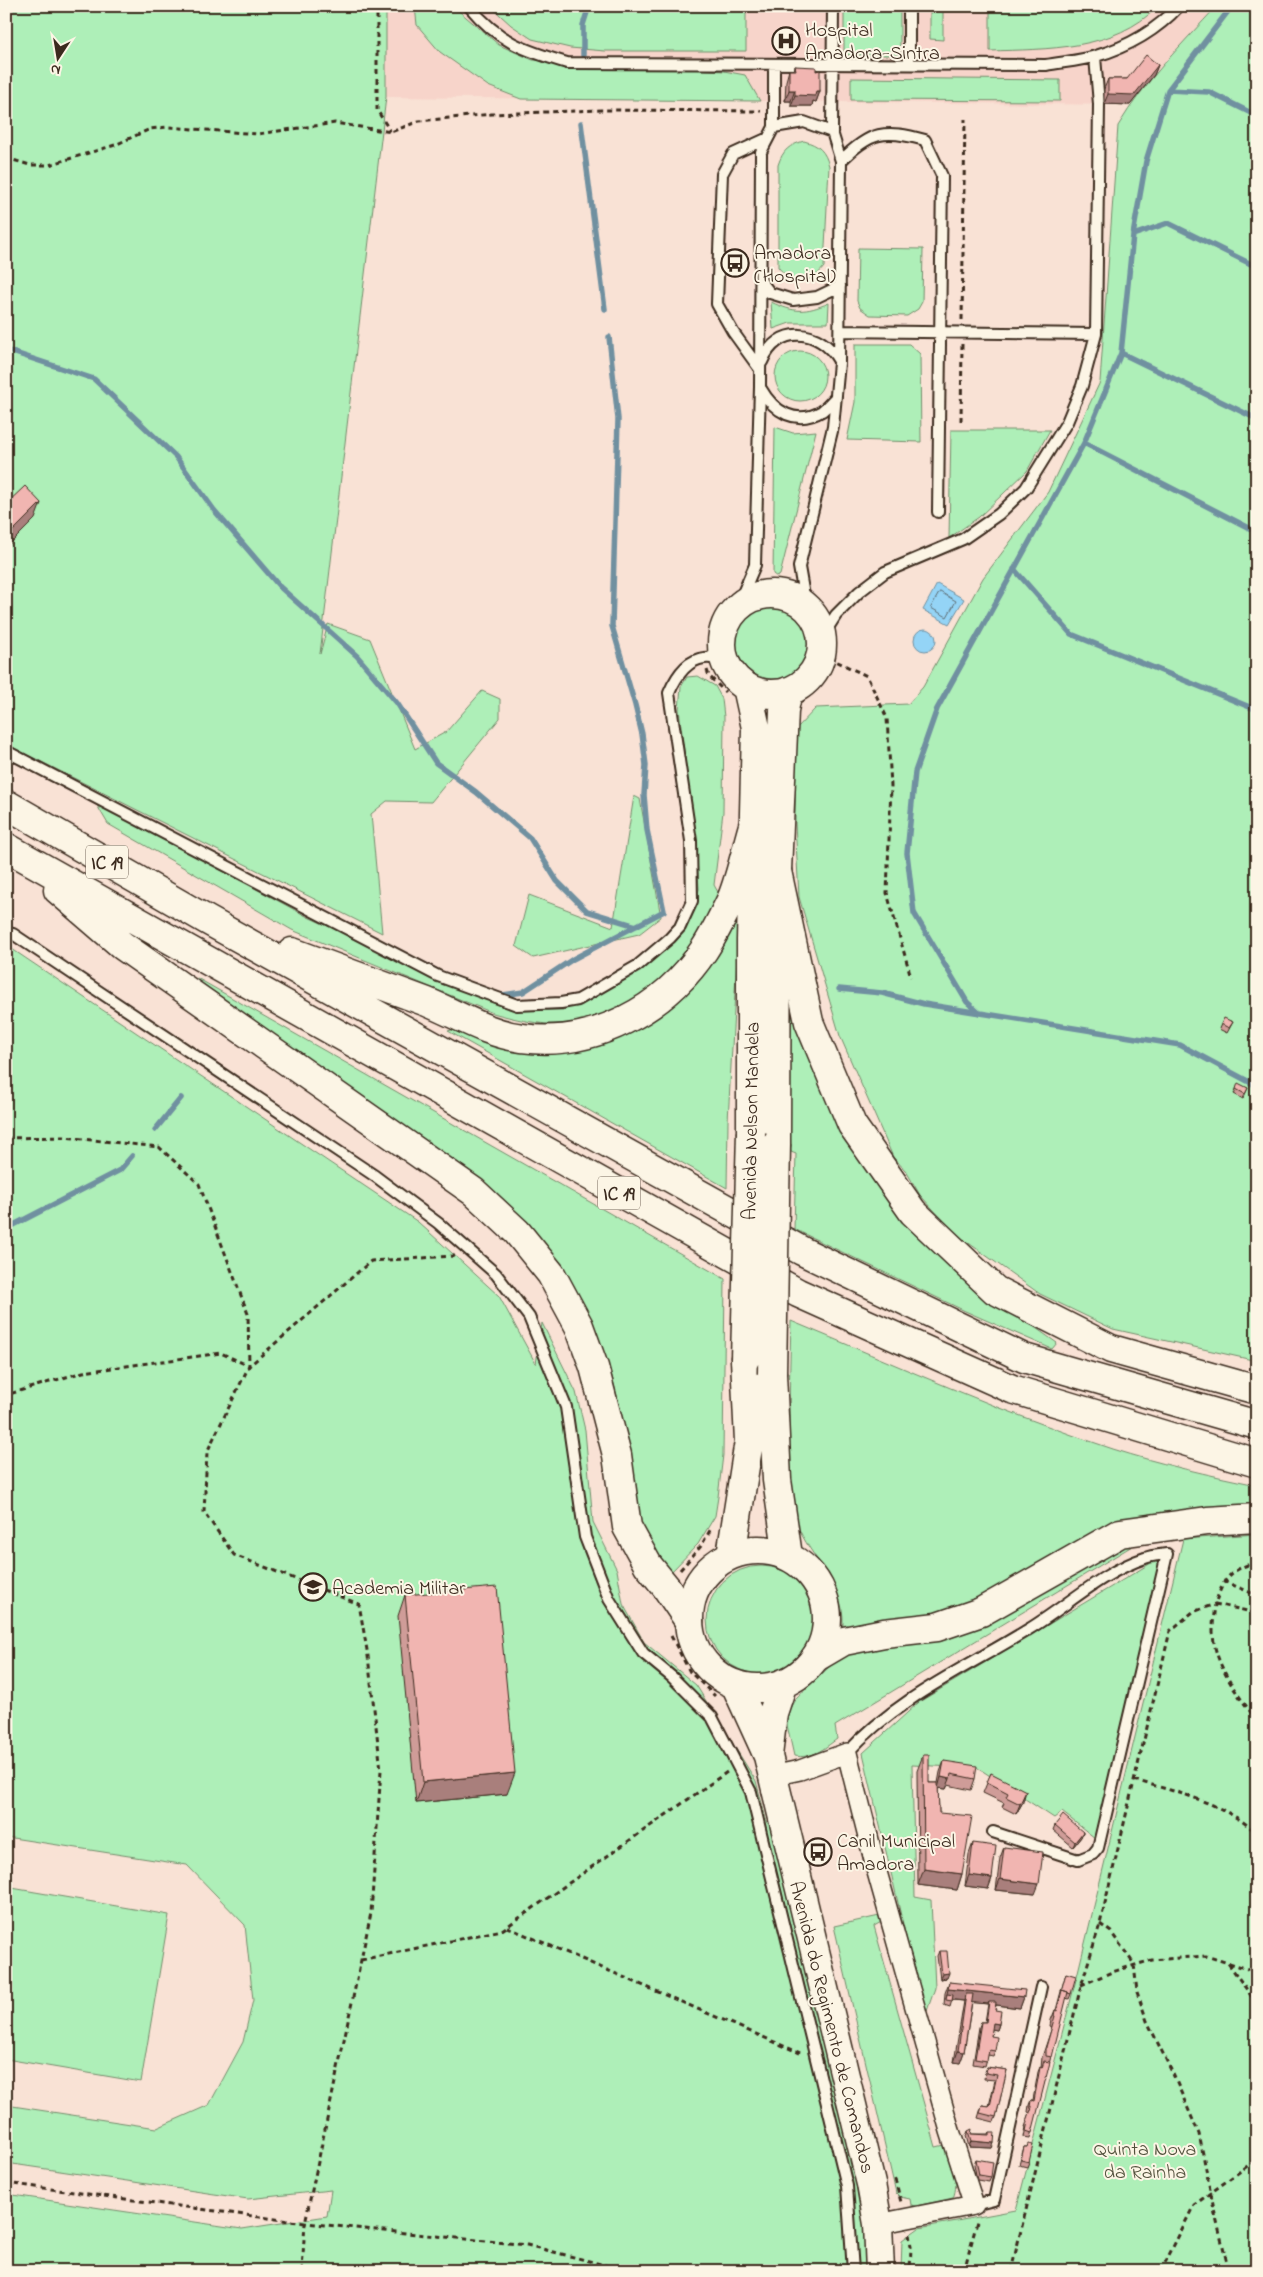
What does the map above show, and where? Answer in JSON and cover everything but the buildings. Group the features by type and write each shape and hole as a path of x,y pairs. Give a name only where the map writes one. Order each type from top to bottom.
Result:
{"main road":[{"path":"772,594 792,598 806,607 816,621 821,646 809,677 788,691 767,693 747,687 737,680 724,659 722,641 726,623 737,607 750,598 772,594"},
{"name":"Avenida Nelson Mandela","path":"731,1555 748,1442 745,1359 750,1132 751,940 756,816 756,728 747,687"},
{"name":"Avenida Nelson Mandela","path":"788,691 784,710 777,871 776,1144 772,1374 776,1480 788,1556"},
{"name":"IC 19","path":"6,804 207,920 802,1252 1024,1358 1257,1425"},
{"path":"207,920 428,1003 485,1028 521,1038 575,1038 600,1032 641,1010 666,992 686,973 705,950 731,898 756,816"},
{"path":"10,849 123,946 474,1192 517,1232 550,1274 579,1326 594,1367 617,1455 627,1527 648,1565 666,1587 689,1621"},
{"name":"IC 19","path":"10,849 798,1293 1012,1389 1257,1463"},
{"path":"777,871 809,1022 852,1125 913,1212 995,1290 1111,1349 1257,1390"},
{"path":"815,1658 844,1641 884,1633 937,1627 981,1612 1120,1533 1207,1520 1257,1518"},
{"path":"750,1550 770,1551 788,1556 805,1568 817,1583 825,1601 828,1621 824,1640 815,1658 801,1673 783,1683 759,1688 735,1684 720,1677 707,1666 691,1637 689,1621 693,1594 708,1570 731,1555 750,1550"},
{"name":"Avenida do Regimento de Comandos","path":"770,1766 773,1713 783,1683"},
{"name":"Avenida do Regimento de Comandos","path":"735,1684 770,1766 860,2135 878,2224 880,2271"}],"street":[{"path":"770,1766 800,1770 847,1752 877,1872 950,2131 974,2205 878,2224"}],"lane":[{"path":"469,6 484,25 508,43 567,63 1046,65 1095,56 1147,34 1166,21 1179,6"},
{"path":"806,607 799,568 833,427 840,363 841,161 832,132 833,6"},
{"path":"909,6 909,64"},
{"path":"821,646 842,610 859,592 885,572 963,539 999,514 1026,488 1052,450 1067,422 1082,386 1096,334 1099,104 1095,56"},
{"path":"737,607 755,565 760,387 761,152 774,127 774,64"},
{"path":"774,127 804,122 832,132"},
{"path":"841,161 858,143 880,134 903,134 925,140 942,176 938,512"},
{"path":"760,368 733,332 717,304 722,174 733,154 768,138"},
{"path":"760,280 770,293 793,300 817,297 840,286"},
{"path":"840,331 1096,334"},
{"path":"760,368 765,353 776,342 790,336 805,335 820,340 832,350 840,363"},
{"path":"760,387 770,404 786,414 805,417 823,410 836,396"},
{"path":"6,751 438,976 517,1005 561,1003 578,1000 637,966 670,938 684,918 692,901 691,841 669,693 675,678 689,665 703,658 724,659"},
{"path":"6,932 13,934 374,1176 438,1223 496,1274 529,1317 566,1408 585,1537 610,1599 644,1653 712,1717 751,1792 847,2186 853,2271"},
{"path":"847,1752 866,1733 915,1695 1030,1629 1110,1575 1145,1558 1167,1554 1098,1848 1093,1854 1078,1860 993,1832"},
{"path":"974,2205 994,2200 1041,1987"}],"path":[{"path":"377,6 377,110 391,132"},
{"path":"6,158 30,165 49,165 115,145 150,129 168,126 258,134 335,123 391,132 420,122 492,114 601,110 774,110"},
{"path":"961,421 965,119"},
{"path":"821,646 867,676 887,718 891,786 887,893 911,977"},
{"path":"6,1138 64,1138 158,1147 199,1184 248,1314 250,1366"},
{"path":"302,2271 305,2223 371,1913 381,1770 368,1656 359,1604 234,1555 204,1512 207,1452 250,1366 371,1261 474,1254"},
{"path":"6,1395 83,1372 221,1353 250,1366"},
{"path":"1257,1562 1243,1566 1223,1581 1215,1604 1212,1632 1220,1664 1238,1697 1257,1720"},
{"path":"1223,1581 1257,1595"},
{"path":"1011,2271 1081,1986 1100,1924 1170,1632 1193,1612 1215,1604 1257,1613"},
{"path":"361,1960 502,1930 737,1765"},
{"path":"1134,1780 1201,1799 1247,1824 1257,1833"},
{"path":"1100,1924 1111,1932 1134,1964 1137,1992 1147,2021 1199,2134 1229,2271"},
{"path":"507,1927 816,2060"},
{"path":"1081,1986 1134,1964 1152,1960 1206,1956 1257,1972"},
{"path":"1228,1962 1257,2004"},
{"path":"1161,2271 1194,2205 1257,2159"},
{"path":"6,2183 305,2223 527,2245 628,2271"},
{"path":"964,2271 979,2216 974,2205"},
{"path":"608,2266 614,2271"}],"shaded area":[{"name":"Hospital Amadora-Sintra","path":"386,6 1217,6 1154,75 1130,105 386,97"}],"green space":[{"path":"6,6 386,6 386,97 320,654 328,624 370,639 415,749 446,732 482,691 500,699 500,718 431,802 387,801 371,814 382,933 6,744"},
{"path":"415,6 453,6 499,45 533,60 724,71 745,75 760,101 521,99 488,86 440,52 417,25"},
{"path":"490,6 746,6 746,51 605,51 570,48 532,39 511,25"},
{"path":"844,6 900,6 900,55 844,55"},
{"path":"930,6 943,6 943,40 930,39"},
{"path":"990,6 1158,6 1141,21 1121,32 1079,45 990,51"},
{"path":"1217,6 1257,6 1257,1361 1113,1329 1040,1294 956,1234 920,1195 906,1171 893,1157 840,1036 799,897 795,823 796,729 816,708 908,704 923,687 983,578 1048,492 1100,382 1118,126 1152,78"},
{"path":"851,78 1060,80 1060,101 851,100"},
{"path":"804,141 814,144 821,149 826,156 829,166 824,267 812,278 801,282 790,278 778,267 778,165 787,149 794,144"},
{"path":"858,248 923,249 922,302 918,309 907,316 870,315 860,308 857,301"},
{"path":"771,302 794,310 813,309 829,303 828,323 790,323 773,329"},
{"path":"855,344 909,344 920,354 921,442 847,440 855,402"},
{"path":"800,351 814,355 821,362 825,376 821,390 814,397 800,401 786,397 779,390 775,376 779,362 786,355"},
{"path":"775,427 793,433 816,431 780,575 777,577 773,574"},
{"path":"951,430 1050,430 1027,471 979,517 949,538"},
{"path":"766,605 780,605 794,611 804,621 810,635 810,649 804,663 794,673 780,679 766,679 752,673 742,663 736,649 736,635 742,621 752,611"},
{"path":"698,676 715,686 722,699 724,717 723,812 714,885 719,894 699,934 671,970 639,996 591,1021 554,1024 517,1019 493,1013 292,930 108,824 95,802 308,917 501,1004 531,1010 563,1010 588,1001 653,958 677,938 694,910 699,889 697,858 679,709 681,687 687,677"},
{"path":"634,796 640,799 661,917 639,934 533,958 516,946 529,895 613,927"},
{"path":"739,918 728,1121 727,1188 448,1031 461,1027 591,1043 730,923"},
{"name":"Academia Militar","path":"6,945 418,1222 499,1296 536,1364 542,1323 576,1392 585,1430 593,1522 617,1570 623,1604 644,1642 696,1685 756,1781 767,1823 773,1824 867,2215 869,2271 6,2271 6,2194 242,2229 327,2216 331,2190 248,2199 6,2163 6,2105 157,2128 209,2105 243,2042 253,2000 245,1925 187,1865 6,1837"},
{"path":"197,978 725,1279 723,1455 715,1516 698,1544 671,1572 646,1541 639,1524 623,1423 608,1364 592,1328 557,1270 195,984"},
{"path":"785,987 809,1046 961,1275 1057,1343 1052,1349 965,1311 794,1229 796,1154 791,1152"},
{"path":"791,1321 950,1388 1072,1435 1148,1460 1257,1485 1257,1511 1138,1521 958,1610 842,1632 843,1616 835,1588 802,1536 796,1522 791,1501 789,1479 789,1392"},
{"name":"Quinta Nova da Rainha","path":"1257,1534 1257,2271 901,2271 902,2240 919,2228 1016,2210 1078,1972 1183,1539"},
{"path":"1142,1540 835,1726 837,1739 822,1750 812,1755 794,1756 785,1716 796,1698 841,1656 940,1634 1112,1541"},
{"path":"1161,1562 1095,1838 1062,1812 1054,1818 978,1768 912,1765 915,1897 931,1900 935,1988 927,2011 913,1967 863,1753 919,1702 1151,1563"},
{"path":"761,1566 782,1570 799,1582 811,1599 815,1620 811,1641 799,1658 782,1670 761,1674 740,1670 723,1658 711,1641 707,1620 711,1599 723,1582 740,1570"},
{"path":"6,1887 169,1915 141,2082 6,2059"},
{"path":"884,1915 885,1920 874,1926 936,2147 949,2144 956,2178 953,2198 916,2206 911,2205 910,2199 900,2197 896,2193 834,1926"}],"water":[{"path":"937,584 964,599 949,624 923,610"},
{"path":"925,629 935,636 936,640 929,650 925,651 915,644 914,640 921,630"}],"waterway":[{"path":"583,55 583,25 589,6"},
{"path":"979,1013 967,1002 914,913 907,853 915,772 937,709 1084,443 1121,353 1133,235 1146,161 1168,90 1232,6"},
{"path":"1168,90 1209,92 1257,116"},
{"path":"581,123 605,309"},
{"path":"1133,235 1168,223 1257,267"},
{"path":"503,995 523,992 573,959 664,911 647,830 644,795 646,765 642,734 612,626 618,419 609,337"},
{"path":"6,350 94,379 176,457 214,510 280,587 357,656 397,703 436,763 476,792 530,838 557,881 587,911 636,926"},
{"path":"1121,353 1257,419"},
{"path":"1084,443 1257,532"},
{"path":"1014,569 1071,634 1257,710"},
{"path":"839,989 882,993 924,1004 1180,1045 1257,1086"},
{"path":"155,1130 181,1098"},
{"path":"6,1229 120,1170 132,1156"}],"place":[{"name":"Hospital Amadora-Sintra","path":"786,41"},
{"name":"Amadora (Hospital)","path":"735,263"},
{"name":"Academia Militar","path":"313,1587"},
{"name":"Canil Municipal Amadora","path":"818,1852"}]}
